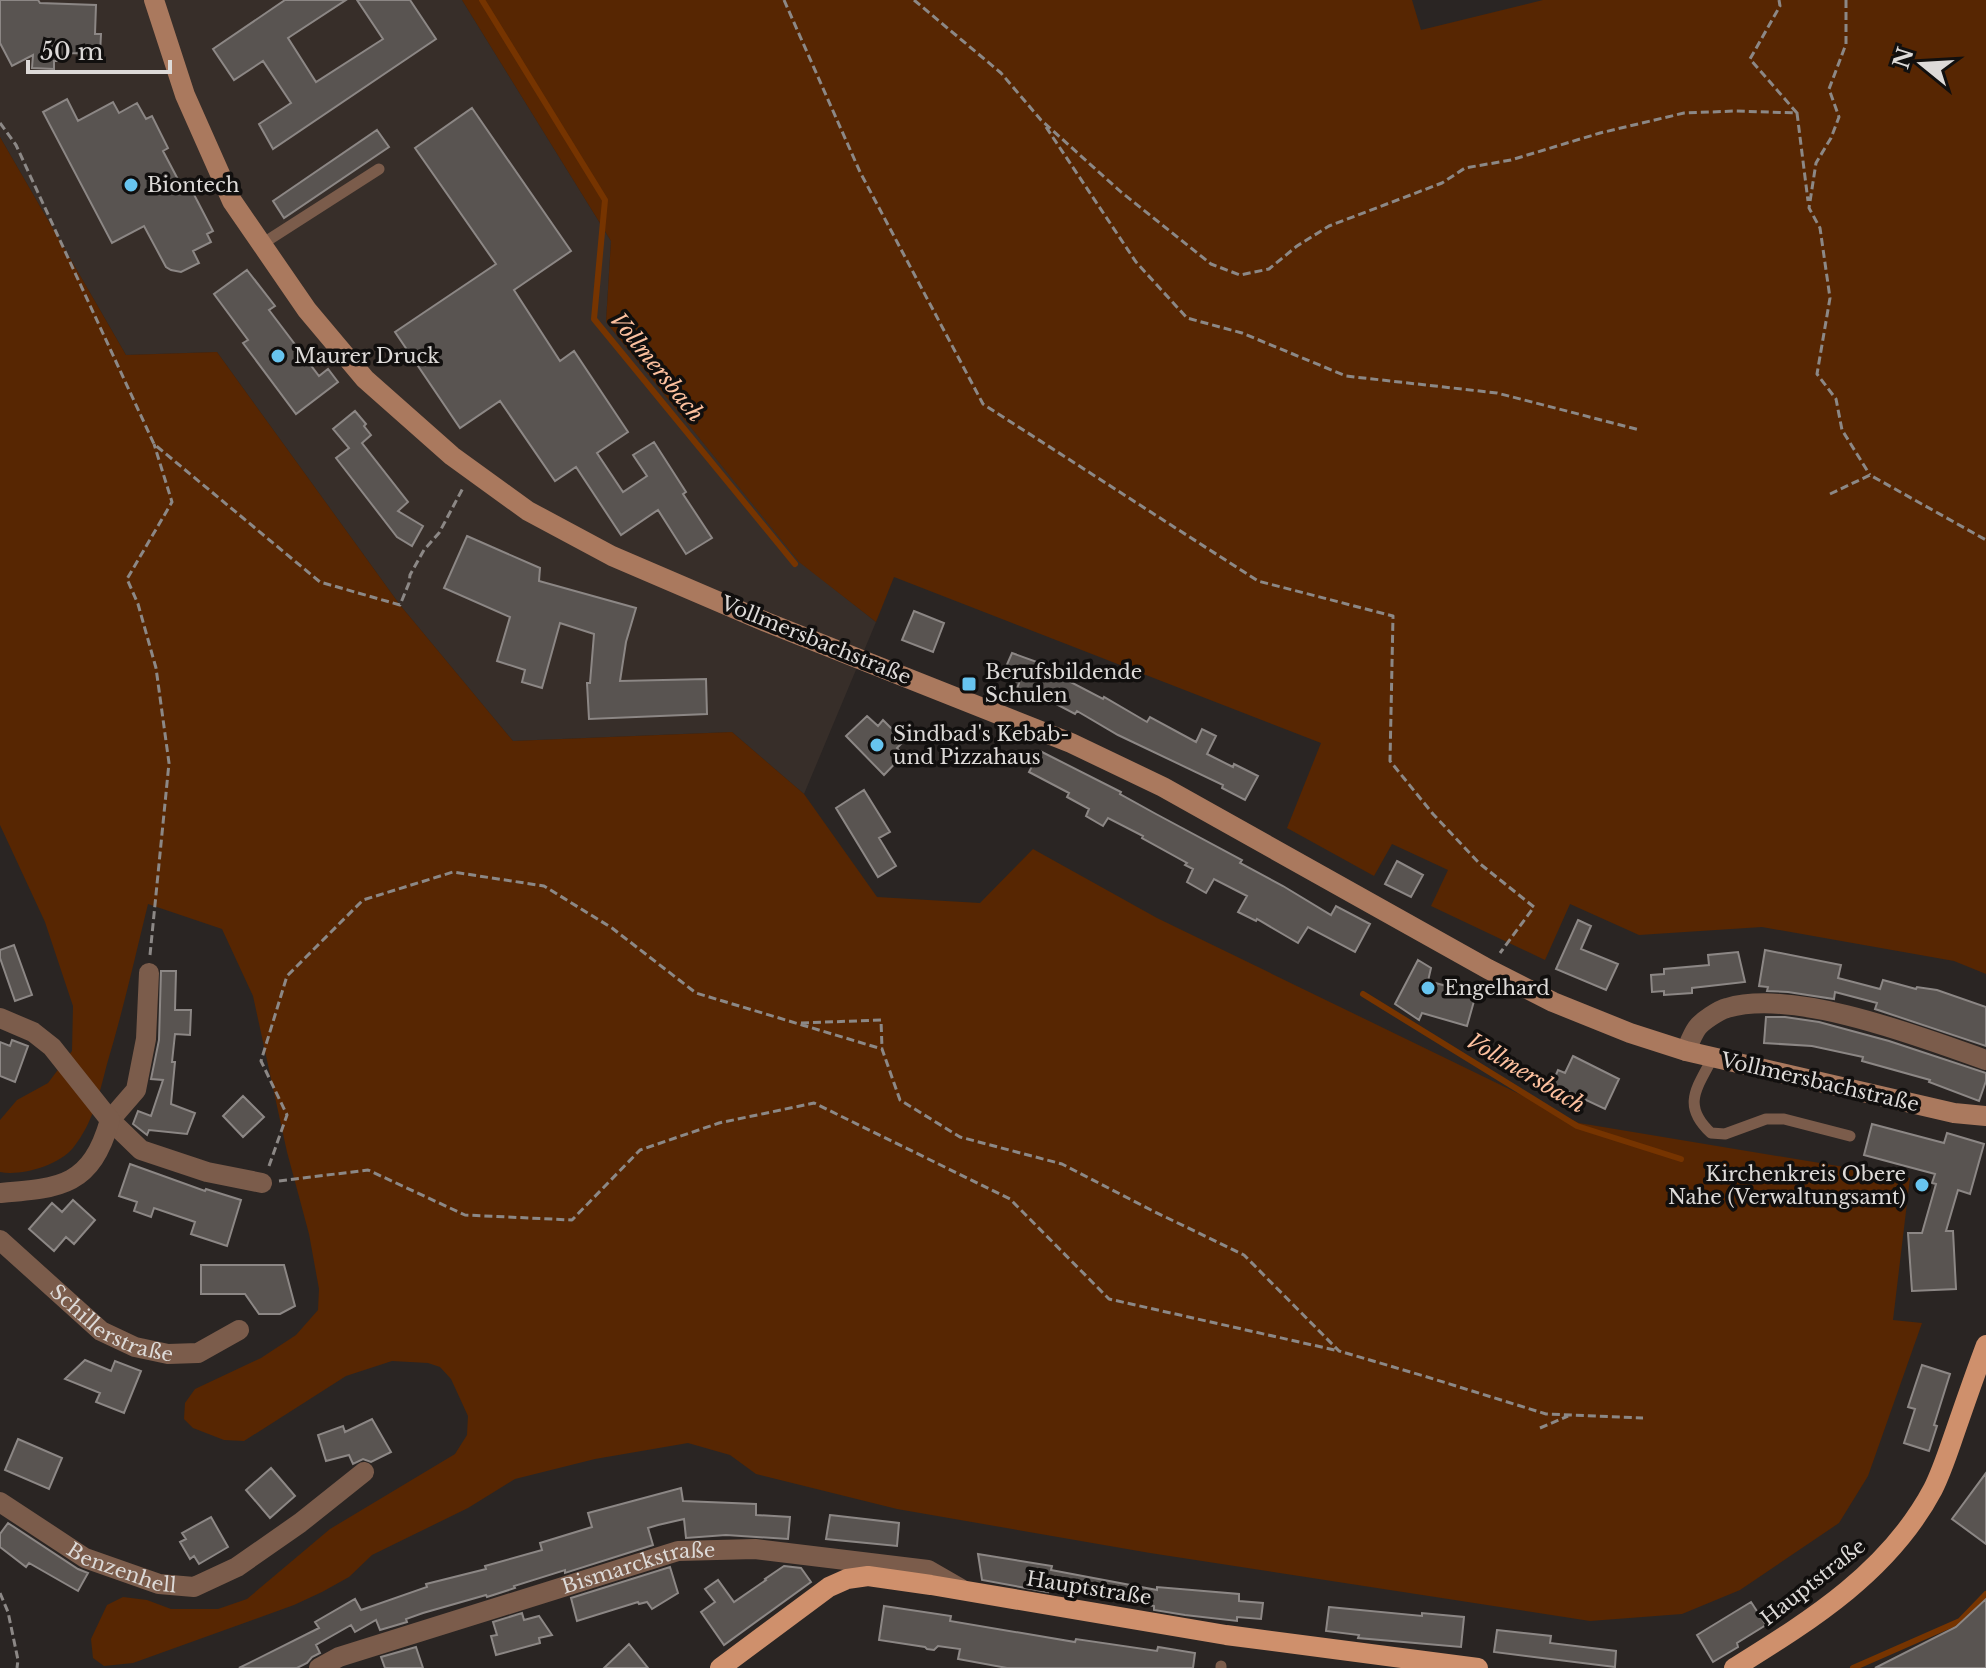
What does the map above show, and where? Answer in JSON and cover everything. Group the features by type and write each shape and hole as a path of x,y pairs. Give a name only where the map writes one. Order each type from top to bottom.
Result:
{"main road":[{"name":"Vollmersbachstraße","path":"154,0 185,95 232,201 307,310 365,379 452,456 528,511 612,556 766,622 1071,743 1163,787 1488,969 1567,1008 1686,1051 1954,1113 1986,1125"},
{"name":"Vollmersbachstraße","path":"1954,1113 1986,1116"},
{"name":"Hauptstraße","path":"1734,1668 1812,1618 1879,1563 1902,1537 1934,1488 1984,1356"},
{"name":"Hauptstraße","path":"720,1668 829,1587 847,1579 868,1576 1226,1635 1478,1668"}],"street":[{"path":"0,1193 55,1187 74,1179 90,1165 104,1142 110,1120 136,1090 146,1039 149,973"},
{"path":"1686,1051 1698,1027 1726,1008 1762,1003 1818,1008 1917,1036 1986,1060"},
{"path":"0,1018 33,1032 52,1047 110,1120 141,1150 207,1172 262,1183"},
{"name":"Schillerstraße","path":"0,1240 101,1331 135,1347 168,1354 198,1353 239,1330"},
{"name":"Benzenhell","path":"0,1502 85,1558 159,1584 194,1587 237,1567 300,1523 364,1472"},
{"name":"Bismarckstraße","path":"319,1668 339,1657 678,1551 755,1549 928,1570 965,1591"}],"lane":[{"path":"262,244 379,169"},
{"path":"1713,1057 1696,1090 1693,1110 1711,1133 1725,1134 1766,1119 1784,1119 1850,1136"}],"path":[{"path":"784,0 860,172 983,404 1258,581 1393,616 1390,761 1433,814 1479,863 1534,907 1488,969"},
{"path":"914,0 1001,73 1041,120 1136,262 1187,318 1242,333 1346,376 1497,393 1640,430"},
{"path":"1779,0 1780,6 1750,59 1797,113 1809,208 1820,228 1830,298 1817,374 1836,399 1842,430 1870,475 1986,540"},
{"path":"1809,208 1816,163 1839,117 1829,89 1846,44 1846,0"},
{"path":"1041,120 1121,192 1211,264 1240,275 1269,269 1329,226 1442,183 1465,168 1511,160 1600,133 1684,113 1797,113"},
{"path":"0,123 16,145 154,444 172,502 127,579 138,604 156,668 169,763 149,973"},
{"path":"154,444 320,582 400,605 410,575 424,550 439,533 473,471"},
{"path":"1830,494 1870,475"},
{"path":"882,1049 696,993 612,928 544,886 453,872 363,900 287,976 261,1061 287,1115 262,1183 368,1170 465,1215 572,1220 640,1150 719,1123 814,1103 1010,1199 1109,1299 1339,1351 1546,1414 1643,1418"},
{"path":"798,1023 881,1020 882,1049 900,1100 960,1137 1062,1164 1244,1255 1339,1351"},
{"path":"1540,1428 1572,1415"},
{"path":"0,1593 8,1612 17,1668"}],"shaded area":[{"path":"0,0 462,0 611,241 606,322 799,561 876,622 804,794 732,732 513,741 400,605 217,352 126,355 0,137"},
{"path":"462,0 1412,0 1421,30 1543,0 1986,0 1986,974 1954,961 1762,927 1639,935 1570,904 1545,960 1431,906 1448,870 1392,844 1374,876 1287,828 1321,743 894,577 876,622 799,562 606,322 611,241"},
{"path":"0,137 126,355 217,352 400,605 513,741 732,732 804,794 877,897 980,903 1033,849 1157,918 1579,1123 1910,1178 1893,1320 1922,1323 1868,1476 1839,1523 1740,1590 1682,1614 1590,1621 1150,1553 897,1509 756,1474 730,1455 688,1443 595,1459 515,1479 468,1508 372,1555 349,1577 294,1605 133,1663 104,1666 93,1658 91,1639 107,1605 123,1597 147,1600 171,1609 218,1609 247,1599 330,1529 455,1454 467,1435 468,1416 451,1379 440,1367 428,1363 392,1361 346,1376 244,1441 224,1440 193,1428 184,1419 185,1403 195,1389 261,1358 296,1335 318,1310 319,1289 309,1234 287,1152 253,996 222,929 148,904 124,1004 86,1129 73,1148 49,1165 28,1171 0,1172 0,1120 17,1100 48,1083 72,1051 73,1006 45,922 0,825"}],"building":[{"path":"0,0 96,5 95,34 101,34 100,54 65,53 65,61 54,61 54,69 32,68 33,55 12,66 0,43"},
{"path":"285,0 346,0 288,38 316,82 383,39 357,0 410,0 436,39 273,149 259,124 291,103 263,61 234,80 213,49"},
{"name":"Biontech","path":"67,99 78,121 113,102 119,113 137,103 146,119 152,116 168,148 163,151 182,187 188,183 213,231 207,234 211,242 193,251 199,263 181,272 166,267 144,226 112,243 43,112"},
{"path":"472,108 571,251 514,290 560,361 574,351 628,432 597,453 623,492 647,476 633,455 654,442 712,538 686,554 658,510 621,535 576,467 555,481 500,401 460,428 395,332 496,264 415,148"},
{"path":"377,130 389,147 284,218 273,201"},
{"name":"Maurer Druck","path":"247,270 275,306 269,310 319,376 328,369 338,382 296,414 243,343 248,340 214,294"},
{"path":"355,411 371,435 362,443 408,502 398,511 423,526 412,546 397,537 336,458 349,448 333,429"},
{"path":"467,536 540,568 539,581 636,608 626,642 620,681 706,679 707,714 589,719 587,683 590,683 594,634 560,623 542,688 522,682 525,670 497,661 510,617 444,588"},
{"path":"914,611 944,623 933,652 902,640"},
{"path":"1012,653 1037,662 1147,722 1150,717 1196,742 1202,729 1216,736 1207,754 1258,776 1245,800 1222,788 1223,785 1118,735 1077,711 1075,714 1035,693 1031,704 1014,697 1019,683 1002,676"},
{"name":"Sindbad's Kebab- und Pizzahaus","path":"867,716 878,726 883,720 904,741 897,748 903,755 884,775 846,736"},
{"path":"1040,751 1242,860 1240,863 1331,915 1336,906 1370,924 1355,952 1308,927 1298,943 1257,919 1238,912 1247,896 1214,879 1206,893 1187,882 1193,869 1185,865 1187,863 1108,818 1103,826 1086,816 1089,809 1067,797 1069,793 1029,772"},
{"path":"864,790 890,832 879,838 896,866 878,877 836,808"},
{"path":"1397,861 1423,875 1411,897 1385,884"},
{"path":"1578,920 1591,926 1581,949 1618,964 1606,990 1556,969"},
{"path":"14,945 32,995 15,1001 0,958 0,950"},
{"path":"1765,950 1841,965 1838,978 1880,989 1883,980 1916,989 1937,990 1986,1007 1986,1046 1875,1009 1877,1003 1835,992 1834,999 1767,991 1768,987 1759,986"},
{"path":"1738,952 1745,982 1692,988 1692,993 1664,995 1664,991 1652,992 1651,975 1664,974 1664,969 1709,965 1708,955"},
{"name":"Engelhard","path":"1418,960 1431,968 1428,981 1476,994 1467,1026 1422,1013 1419,1020 1395,1004"},
{"path":"161,971 176,971 175,1010 191,1010 190,1035 175,1034 172,1062 175,1062 171,1104 195,1113 187,1134 149,1130 147,1135 133,1124 138,1111 151,1116 163,1080 151,1079 159,1040"},
{"path":"1766,1017 1819,1022 1889,1041 1986,1073 1986,1081 1979,1101 1930,1080 1862,1061 1863,1057 1812,1046 1764,1043"},
{"path":"12,1040 28,1046 15,1082 0,1076 0,1042 10,1046"},
{"path":"1573,1056 1619,1079 1605,1109 1552,1084 1558,1070 1565,1073"},
{"path":"243,1096 264,1117 243,1137 223,1116"},
{"path":"1872,1124 1944,1143 1947,1133 1984,1144 1970,1194 1958,1190 1946,1231 1953,1231 1956,1289 1912,1291 1908,1233 1922,1233 1936,1184 1932,1183 1935,1174 1864,1155"},
{"path":"130,1164 205,1191 241,1200 227,1246 191,1234 195,1222 154,1208 151,1217 134,1211 137,1202 119,1196"},
{"path":"73,1200 95,1220 74,1244 66,1237 54,1251 29,1229 52,1203 62,1212"},
{"path":"201,1265 284,1265 295,1306 280,1314 259,1314 245,1294 201,1294"},
{"path":"85,1360 111,1371 115,1361 141,1371 124,1413 96,1402 100,1393 65,1379"},
{"path":"1922,1365 1950,1374 1929,1451 1904,1443 1915,1409 1908,1407"},
{"path":"372,1419 391,1452 371,1462 363,1459 353,1464 349,1455 326,1461 318,1435 343,1426 345,1432"},
{"path":"18,1439 62,1458 49,1489 5,1470"},
{"path":"271,1468 295,1496 270,1518 246,1490"},
{"path":"1986,1473 1986,1544 1952,1519"},
{"path":"681,1488 683,1501 756,1504 756,1515 790,1517 788,1539 726,1535 686,1538 684,1519 658,1525 648,1528 653,1545 565,1573 565,1570 487,1597 423,1613 406,1619 407,1622 380,1630 376,1620 355,1632 351,1625 316,1645 320,1653 297,1668 239,1668 319,1628 315,1622 355,1599 361,1610 427,1587 426,1584 486,1569 485,1566 542,1550 540,1543 592,1527 588,1513"},
{"path":"830,1515 899,1523 897,1546 826,1539"},
{"path":"211,1517 228,1547 199,1564 194,1556 190,1559 180,1542 186,1539 182,1533"},
{"path":"8,1523 88,1573 78,1591 29,1563 26,1567 0,1547 0,1534"},
{"path":"978,1554 1052,1566 1051,1570 1157,1590 1157,1587 1239,1594 1239,1601 1263,1603 1261,1619 1237,1617 1237,1621 1185,1615 1154,1610 1154,1606 982,1580"},
{"path":"784,1566 801,1568 811,1582 724,1645 701,1612 715,1602 705,1589 718,1580 734,1602"},
{"path":"670,1567 678,1593 652,1609 647,1602 638,1602 577,1621 571,1598"},
{"path":"1986,1599 1986,1668 1875,1668 1956,1627"},
{"path":"1751,1602 1766,1625 1713,1662 1697,1635"},
{"path":"884,1606 951,1616 950,1621 1075,1642 1076,1639 1157,1651 1158,1647 1195,1653 1193,1668 1007,1668 958,1659 960,1649 938,1646 934,1650 879,1640"},
{"path":"1329,1607 1464,1617 1461,1647 1358,1638 1359,1635 1326,1631"},
{"path":"522,1613 524,1620 539,1616 552,1635 539,1638 540,1643 496,1655 491,1636 497,1635 493,1622"},
{"path":"1497,1630 1551,1636 1550,1643 1616,1651 1615,1667 1494,1652"},
{"path":"629,1644 648,1668 604,1668"},
{"path":"416,1647 423,1668 385,1668 381,1657"}],"waterway":[{"name":"Vollmersbach","path":"482,0 605,200 594,319 795,564"},
{"name":"Vollmersbach","path":"1363,994 1577,1126 1681,1159"},
{"path":"1853,1668 1960,1621 1986,1594"}],"place":[{"name":"Biontech","path":"131,185"},
{"name":"Maurer Druck","path":"278,356"},
{"name":"Berufsbildende Schulen","path":"969,684"},
{"name":"Sindbad's Kebab- und Pizzahaus","path":"877,745"},
{"name":"Engelhard","path":"1428,988"},
{"name":"Kirchenkreis Obere Nahe (Verwaltungsamt)","path":"1922,1185"}]}
